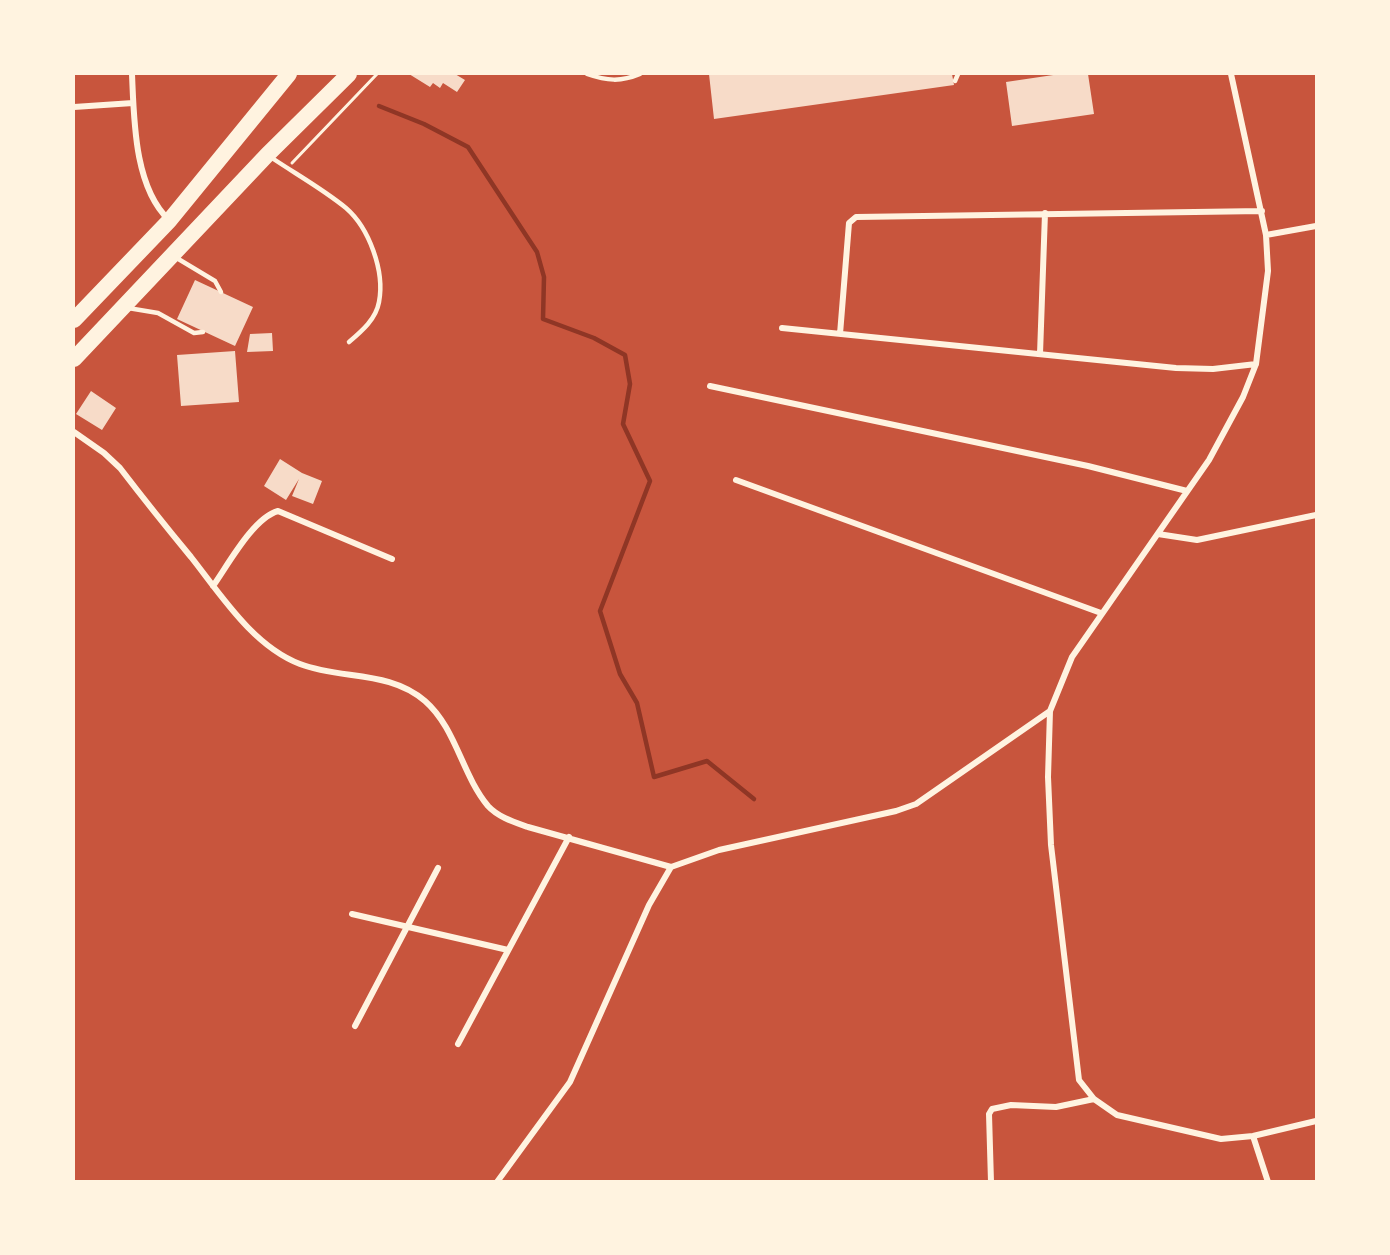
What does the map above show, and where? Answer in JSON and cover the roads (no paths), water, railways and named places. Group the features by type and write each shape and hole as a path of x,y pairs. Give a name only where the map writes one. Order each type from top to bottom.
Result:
{"highway":[{"path":"74,320 169,221 289,74"},
{"path":"74,359 267,155 349,74"}],"street":[{"path":"132,74 140,164 159,211 169,221"},
{"path":"1231,74 1266,235 1268,271 1256,364 1243,397 1209,459 1072,657 1050,711 1048,777 1051,845 1079,1080 1094,1099 1117,1115 1221,1139 1253,1136 1317,1121"},
{"path":"74,107 133,103"},
{"path":"840,334 849,223 852,219 1045,213 1262,211"},
{"path":"1040,354 1045,213"},
{"path":"1266,235 1317,226"},
{"path":"782,328 1185,368 1213,369 1256,364"},
{"path":"710,386 1088,466 1187,491"},
{"path":"74,432 104,453 120,468 213,586 271,649 300,664 382,679 409,689 426,702 441,719 489,807 506,819 528,827 670,867 718,850 896,811 916,804 1050,711"},
{"path":"736,480 1101,613"},
{"path":"213,586 258,523 268,514 278,511 392,559"},
{"path":"1158,534 1197,540 1242,533 1317,515"},
{"path":"458,1044 569,837"},
{"path":"497,1182 570,1082 649,904 670,867"},
{"path":"355,1026 438,868"},
{"path":"352,914 508,950"},
{"path":"991,1182 989,1114 992,1109 1021,1104 1056,1107 1094,1099"},
{"path":"1253,1136 1268,1182"}],"lane":[{"path":"587,74 620,81 640,74"},
{"path":"955,81 958,74"},
{"path":"267,155 347,209 360,225 373,250 379,278 379,302 368,325 349,342"},
{"path":"172,255 215,281 221,292"},
{"path":"123,307 158,313 194,333 203,332"}],"waterway":[{"path":"379,106 424,124 468,147 537,252 544,277 543,319 594,338 625,355 630,384 623,424 650,481 600,611 620,674 637,703 654,777 707,761 754,799"}]}
